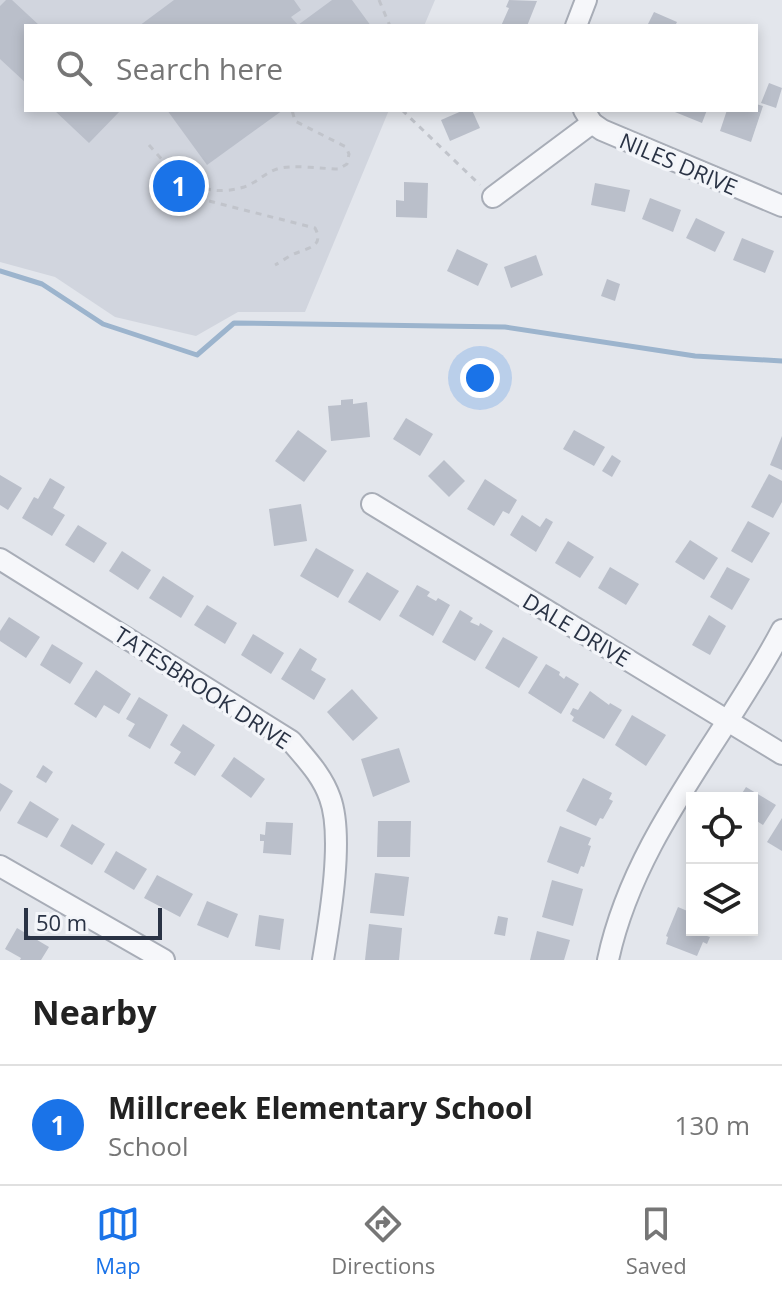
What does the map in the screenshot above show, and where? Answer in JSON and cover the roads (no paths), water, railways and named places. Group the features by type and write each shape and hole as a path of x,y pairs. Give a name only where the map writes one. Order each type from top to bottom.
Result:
{"street":[{"path":"577,24 586,0"},
{"path":"493,197 588,116"},
{"name":"NILES DRIVE","path":"588,116 602,130 782,206"},
{"name":"DALE DRIVE","path":"372,504 782,754"},
{"name":"TATESBROOK DRIVE","path":"0,559 291,741 316,770 330,797 336,822 323,960"},
{"path":"608,960 621,913 648,853 726,720 763,667 782,630"},
{"path":"1,869 164,960"}],"waterway":[{"path":"0,271 42,284 103,324 197,355 234,323 505,327 695,356 782,361"}],"place":[{"name":"Millcreek Elementary School","path":"179,186"}]}
